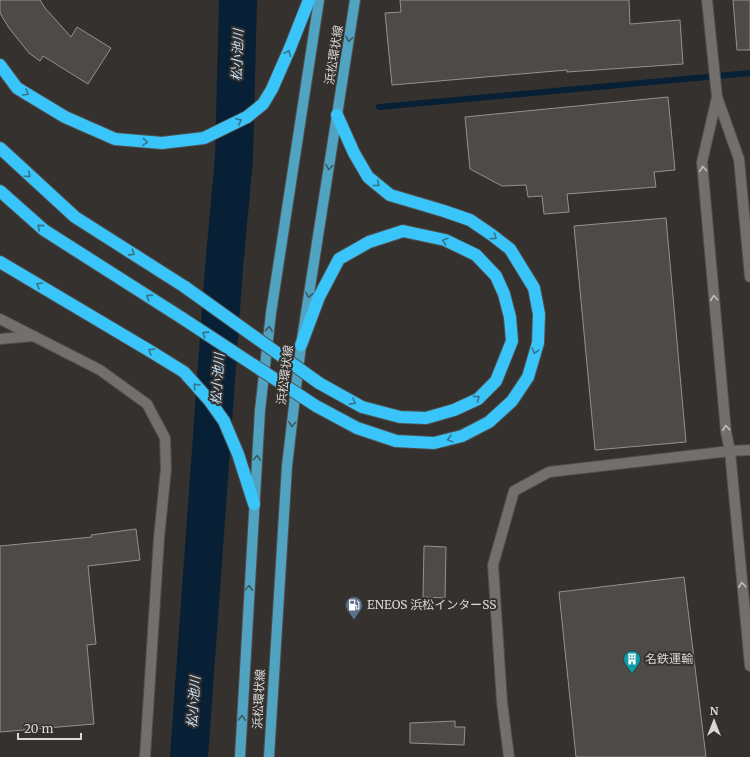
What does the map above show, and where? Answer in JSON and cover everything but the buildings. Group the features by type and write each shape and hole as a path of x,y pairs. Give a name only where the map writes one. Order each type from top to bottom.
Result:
{"highway":[{"path":"0,65 17,88 65,117 115,139 162,143 204,138 247,118 262,104 272,89 309,0"},
{"path":"0,192 44,230 316,406 357,428 396,441 434,443 462,436 489,422 512,401 528,377 538,343 539,314 534,288 510,249 470,220 390,195 368,177 354,153 337,115"},
{"path":"0,148 75,217 185,287 319,383 362,407 400,417 426,418 454,410 478,399 496,381 512,341 510,317 504,294 496,276 476,255 445,240 403,231 369,242 339,259 319,297 301,345"},
{"path":"0,262 184,372 209,400 224,421 238,454 254,504"}],"main road":[{"name":"浜松環状線","path":"240,757 260,410 271,313 319,0"},
{"name":"浜松環状線","path":"269,757 288,466 301,345 355,0"}],"street":[{"path":"707,0 712,62 717,97 739,159 750,277"},
{"path":"717,97 702,162 750,666"},
{"path":"0,319 100,370 147,404 165,438 166,469 159,546 145,757"},
{"path":"0,339 34,336"},
{"path":"509,757 502,702 493,566 514,491 549,472 750,450"}],"waterway":[{"name":"松小池川","path":"189,757 224,268 234,158 238,0"},
{"path":"379,107 750,73"}],"place":[{"name":"ENEOS 浜松インターSS","path":"354,620"},
{"name":"名鉄運輸","path":"632,674"}]}
